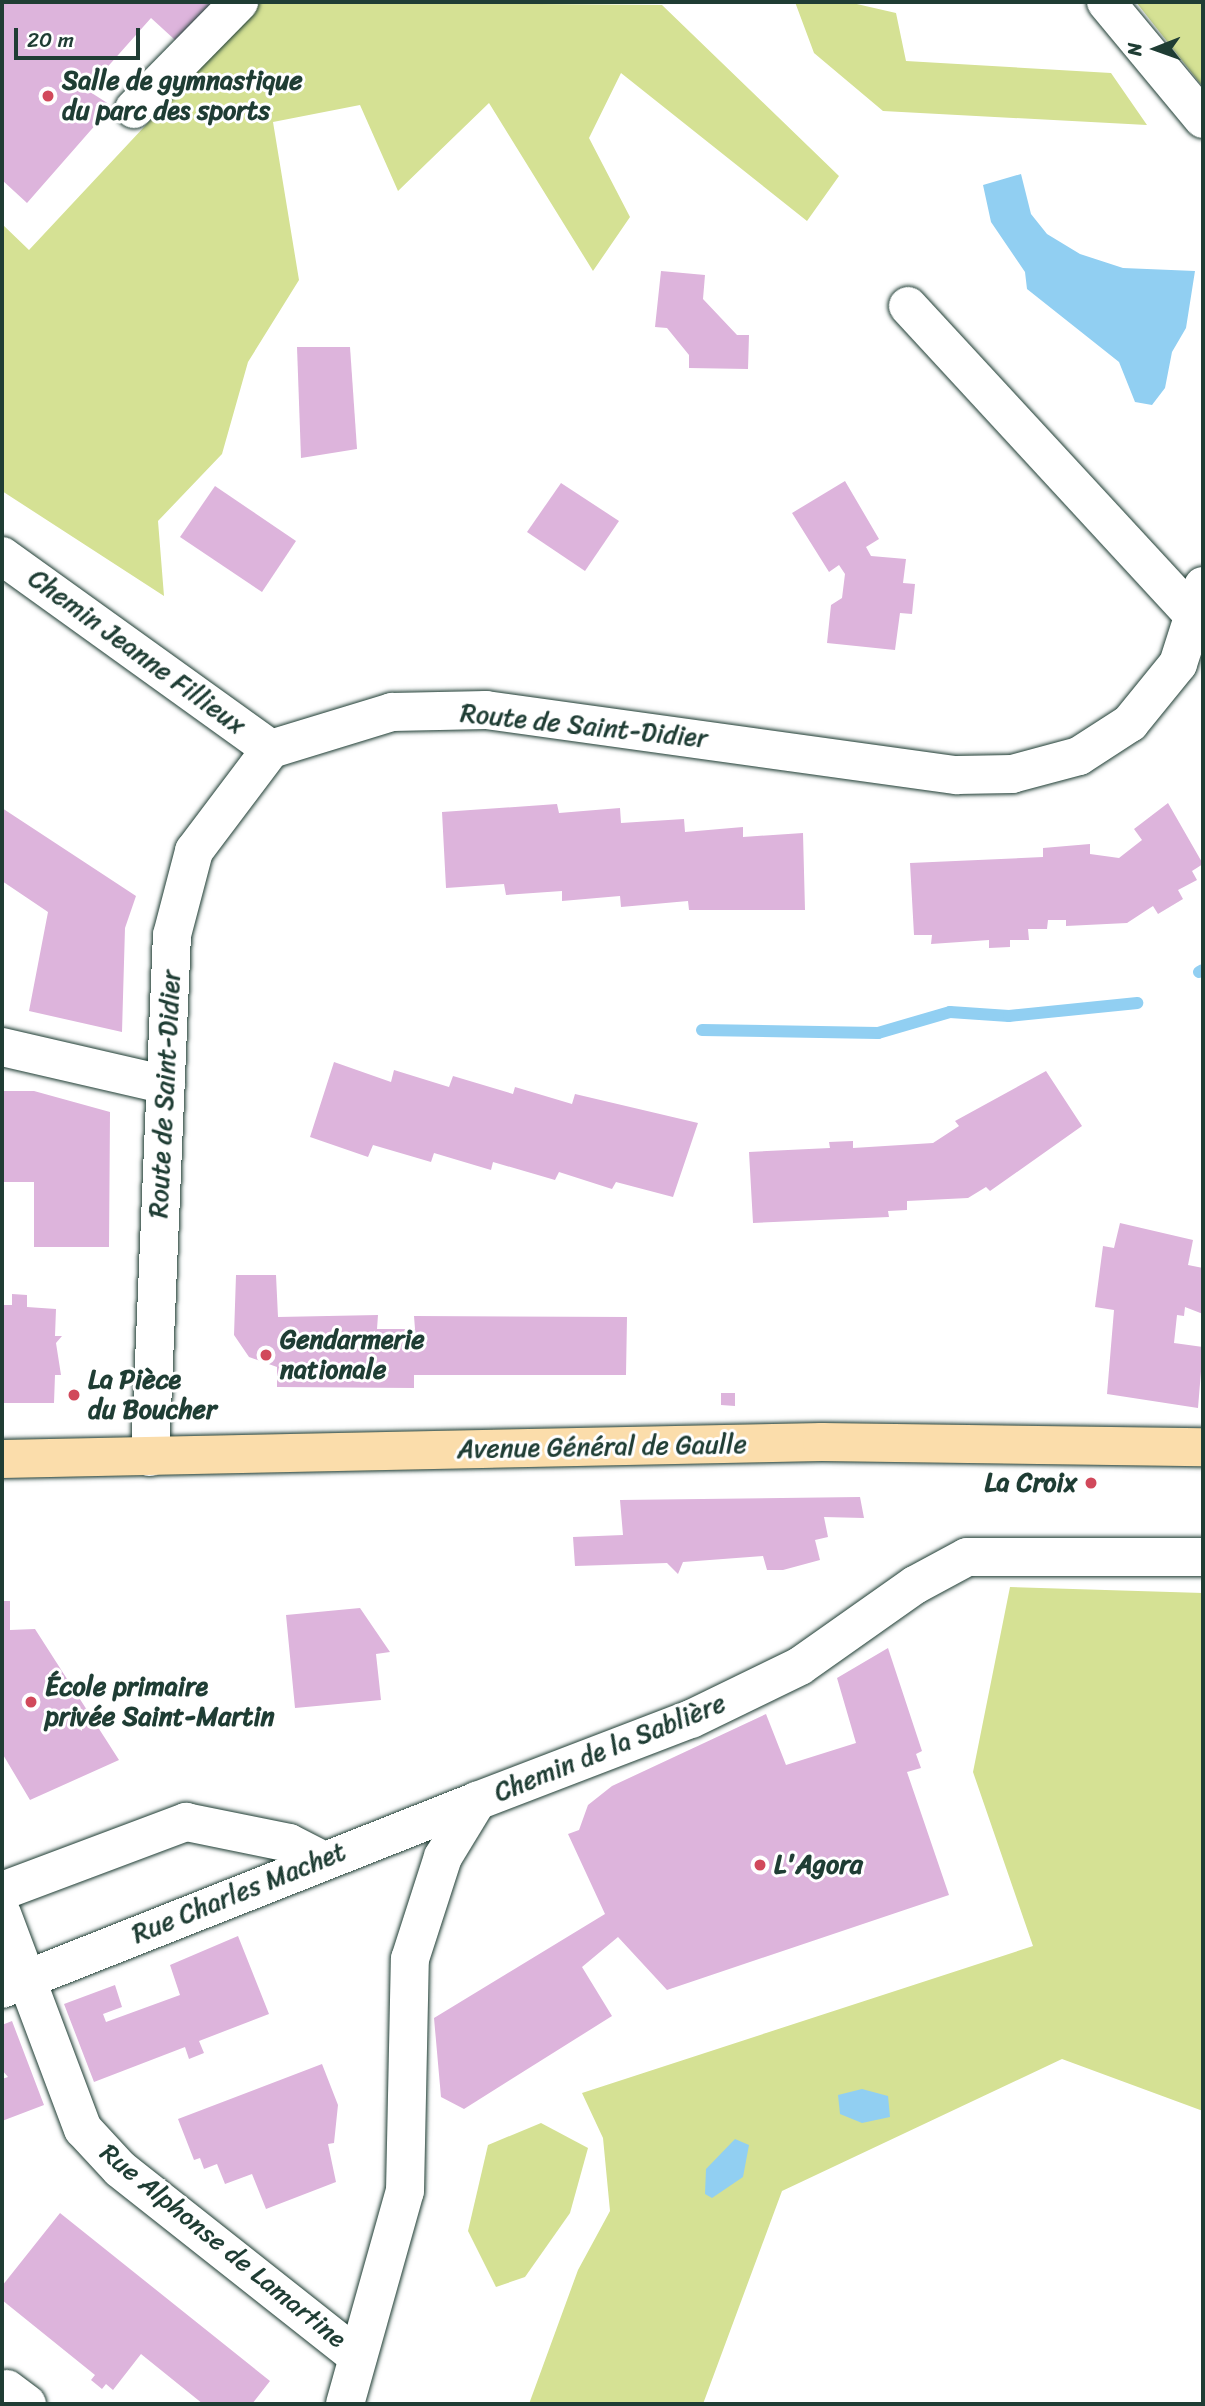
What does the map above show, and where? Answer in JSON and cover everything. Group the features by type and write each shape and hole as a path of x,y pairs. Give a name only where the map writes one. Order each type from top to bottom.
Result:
{"main road":[{"name":"Avenue Général de Gaulle","path":"2,1459 822,1442 1203,1447"}],"street":[{"path":"134,109 239,2"},
{"path":"1106,2 1203,119"},
{"path":"908,306 1200,602"},
{"name":"Chemin Jeanne Fillieux","path":"2,556 271,749"},
{"name":"Route de Saint-Didier","path":"150,1457 172,935 194,852 271,749 393,712 486,710 957,775 1012,774 1079,756 1130,723 1178,664 1200,602"},
{"path":"2,1047 166,1085"},
{"name":"Chemin de la Sablière","path":"345,2404 405,2191 410,1959 443,1857 477,1801 667,1729 800,1666 915,1585 967,1557 1203,1557"},
{"name":"Rue Charles Machet","path":"12,1985 320,1859 477,1801"},
{"path":"2,1891 186,1822 289,1843 320,1859"},
{"name":"Rue Alphonse de Lamartine","path":"2,1914 12,1985 83,2129 120,2169 358,2357"}],"green space":[{"path":"261,2 662,5 839,176 807,221 621,73 589,138 630,217 593,271 489,103 398,191 360,105 273,122 299,280 248,362 222,454 158,521 164,596 2,491 2,224 29,250"},
{"path":"795,2 848,2 896,13 906,61 1111,73 1147,125 883,111 814,53"},
{"path":"1136,2 1203,2 1203,87"},
{"path":"1010,1587 1203,1593 1203,2111 1062,2059 782,2191 703,2404 529,2404 578,2270 610,2211 603,2138 582,2093 1033,1946 973,1772"},
{"path":"541,2123 588,2148 570,2213 525,2277 496,2287 468,2231 488,2145"}],"water":[{"path":"1021,174 1031,214 1047,234 1080,254 1123,268 1195,271 1186,328 1172,352 1165,388 1152,405 1135,402 1119,362 1027,289 1025,272 991,222 983,185"},
{"path":"862,2089 888,2096 890,2117 862,2123 840,2114 838,2095"},
{"path":"735,2139 749,2145 743,2177 712,2198 705,2194 706,2169"}],"building":[{"name":"Salle de gymnastique du parc des sports","path":"2,2 227,2 186,50 151,18 87,90 112,106 27,203 2,180"},
{"path":"661,271 705,275 703,299 737,335 749,335 748,369 689,368 689,355 667,328 655,327"},
{"path":"297,347 350,347 357,449 301,458"},
{"path":"845,481 879,539 866,547 871,556 906,559 903,583 915,584 912,614 900,613 895,650 827,643 831,605 842,598 845,574 839,565 829,572 792,513"},
{"path":"561,483 619,521 585,571 527,532"},
{"path":"215,486 296,541 262,592 180,537"},
{"path":"1168,803 1203,864 1192,871 1197,880 1178,890 1183,899 1158,914 1153,906 1127,923 1066,926 1066,920 1048,920 1047,929 1028,929 1029,940 1010,940 1010,947 989,948 989,940 931,944 932,935 914,935 910,863 1043,857 1043,848 1090,844 1090,854 1119,858 1142,840 1134,829"},
{"path":"557,804 559,813 620,808 621,823 684,819 685,832 743,827 743,837 803,833 805,910 689,910 688,901 621,907 620,896 562,901 562,891 506,895 504,884 446,888 442,812"},
{"path":"2,808 136,896 125,928 122,1032 29,1011 48,912 2,881"},
{"path":"334,1062 391,1082 394,1070 449,1087 453,1076 513,1094 515,1087 572,1104 575,1094 698,1123 673,1197 616,1182 612,1189 559,1172 555,1180 493,1162 491,1170 434,1153 431,1162 373,1145 368,1157 310,1137"},
{"path":"1046,1071 1082,1126 990,1191 986,1187 968,1198 907,1201 907,1210 888,1211 889,1217 753,1223 749,1152 830,1148 829,1142 853,1141 853,1148 933,1143 959,1126 955,1121"},
{"path":"2,1091 34,1091 110,1112 109,1247 34,1247 34,1182 2,1182"},
{"path":"1120,1223 1193,1240 1188,1265 1203,1268 1203,1314 1185,1307 1184,1316 1177,1315 1174,1343 1203,1347 1198,1408 1107,1394 1114,1310 1095,1307 1103,1246 1114,1248"},
{"path":"236,1275 276,1275 278,1317 378,1315 377,1329 415,1329 414,1316 627,1317 626,1375 414,1375 414,1388 277,1387 277,1367 249,1357 234,1335"},
{"path":"12,1294 27,1295 27,1307 56,1309 55,1336 62,1336 56,1343 61,1375 55,1375 54,1403 2,1403 2,1305 12,1305"},
{"path":"721,1393 735,1393 735,1406 721,1405"},
{"path":"860,1497 864,1518 824,1517 828,1537 815,1540 820,1560 783,1570 767,1570 763,1556 683,1562 678,1574 667,1563 575,1566 573,1537 623,1535 620,1500"},
{"path":"2,1601 10,1601 10,1630 35,1629 119,1760 30,1800 2,1753"},
{"path":"360,1608 390,1652 376,1654 381,1700 295,1708 286,1615"},
{"name":"L'Agora","path":"888,1648 922,1751 916,1754 921,1768 907,1772 949,1895 667,1990 618,1937 582,1967 612,2016 464,2109 441,2097 434,2018 605,1914 568,1834 579,1830 588,1805 612,1786 766,1714 786,1765 856,1743 837,1678"},
{"path":"238,1936 269,2014 199,2041 204,2053 189,2059 185,2047 94,2082 64,2004 115,1985 122,2007 103,2014 106,2022 180,1995 170,1965"},
{"path":"12,2021 44,2105 2,2121 2,2079 8,2077 2,2070 2,2025"},
{"path":"322,2064 338,2105 334,2143 328,2144 336,2182 266,2209 252,2174 225,2184 217,2164 204,2169 200,2158 194,2160 178,2119"},
{"path":"60,2213 270,2381 252,2404 203,2404 141,2354 113,2390 106,2384 102,2389 91,2380 95,2375 2,2300 2,2286"}],"waterway":[{"path":"1199,972 1203,970"},
{"path":"702,1030 878,1033 950,1012 1009,1016 1137,1003"}],"place":[{"name":"Salle de gymnastique du parc des sports","path":"48,96"},
{"name":"Gendarmerie nationale","path":"266,1355"},
{"name":"La Pièce du Boucher","path":"74,1395"},
{"name":"La Croix","path":"1091,1483"},
{"name":"École primaire privée Saint-Martin","path":"31,1702"},
{"name":"L'Agora","path":"760,1865"}]}
